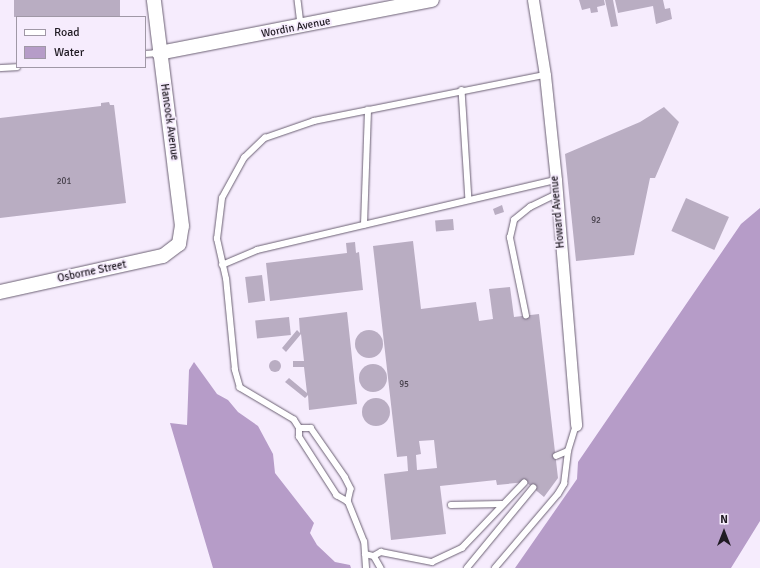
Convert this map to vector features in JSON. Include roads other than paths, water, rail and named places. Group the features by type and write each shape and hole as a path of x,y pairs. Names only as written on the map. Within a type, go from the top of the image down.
{"street":[{"name":"Hancock Avenue","path":"154,0 159,53 182,226 179,244"},
{"name":"Wordin Avenue","path":"159,53 302,27 432,0"},
{"name":"Howard Avenue","path":"533,0 545,75 556,180 576,425"},
{"name":"Osborne Street","path":"0,292 163,256 179,244"}],"lane":[{"path":"298,0 302,27"},
{"path":"146,54 159,53"},
{"path":"0,68 16,66"},
{"path":"348,502 336,496 299,437 299,428 294,420 240,388 217,239 222,198 244,158 265,138 314,121 462,90 545,75"},
{"path":"462,90 469,200"},
{"path":"364,225 363,199 368,110"},
{"path":"222,265 257,250 556,180"},
{"path":"526,316 510,238 514,220 530,207 557,194"},
{"path":"496,568 558,494 564,484 568,451 576,425"},
{"path":"299,428 311,428 345,477 351,489 348,502 364,542 366,568"},
{"path":"556,456 568,451"},
{"path":"365,554 374,556 381,552 432,562 462,548 502,504 524,483"},
{"path":"468,568 533,488"},
{"path":"451,505 502,504"},
{"path":"374,556 381,568"}],"water":[{"path":"760,208 760,521 731,568 515,568 577,479 578,462 741,224"},
{"path":"194,362 217,394 228,400 238,412 258,426 273,454 275,473 314,523 310,533 317,545 335,562 350,565 351,568 213,568 170,423 187,425 189,370"}]}
